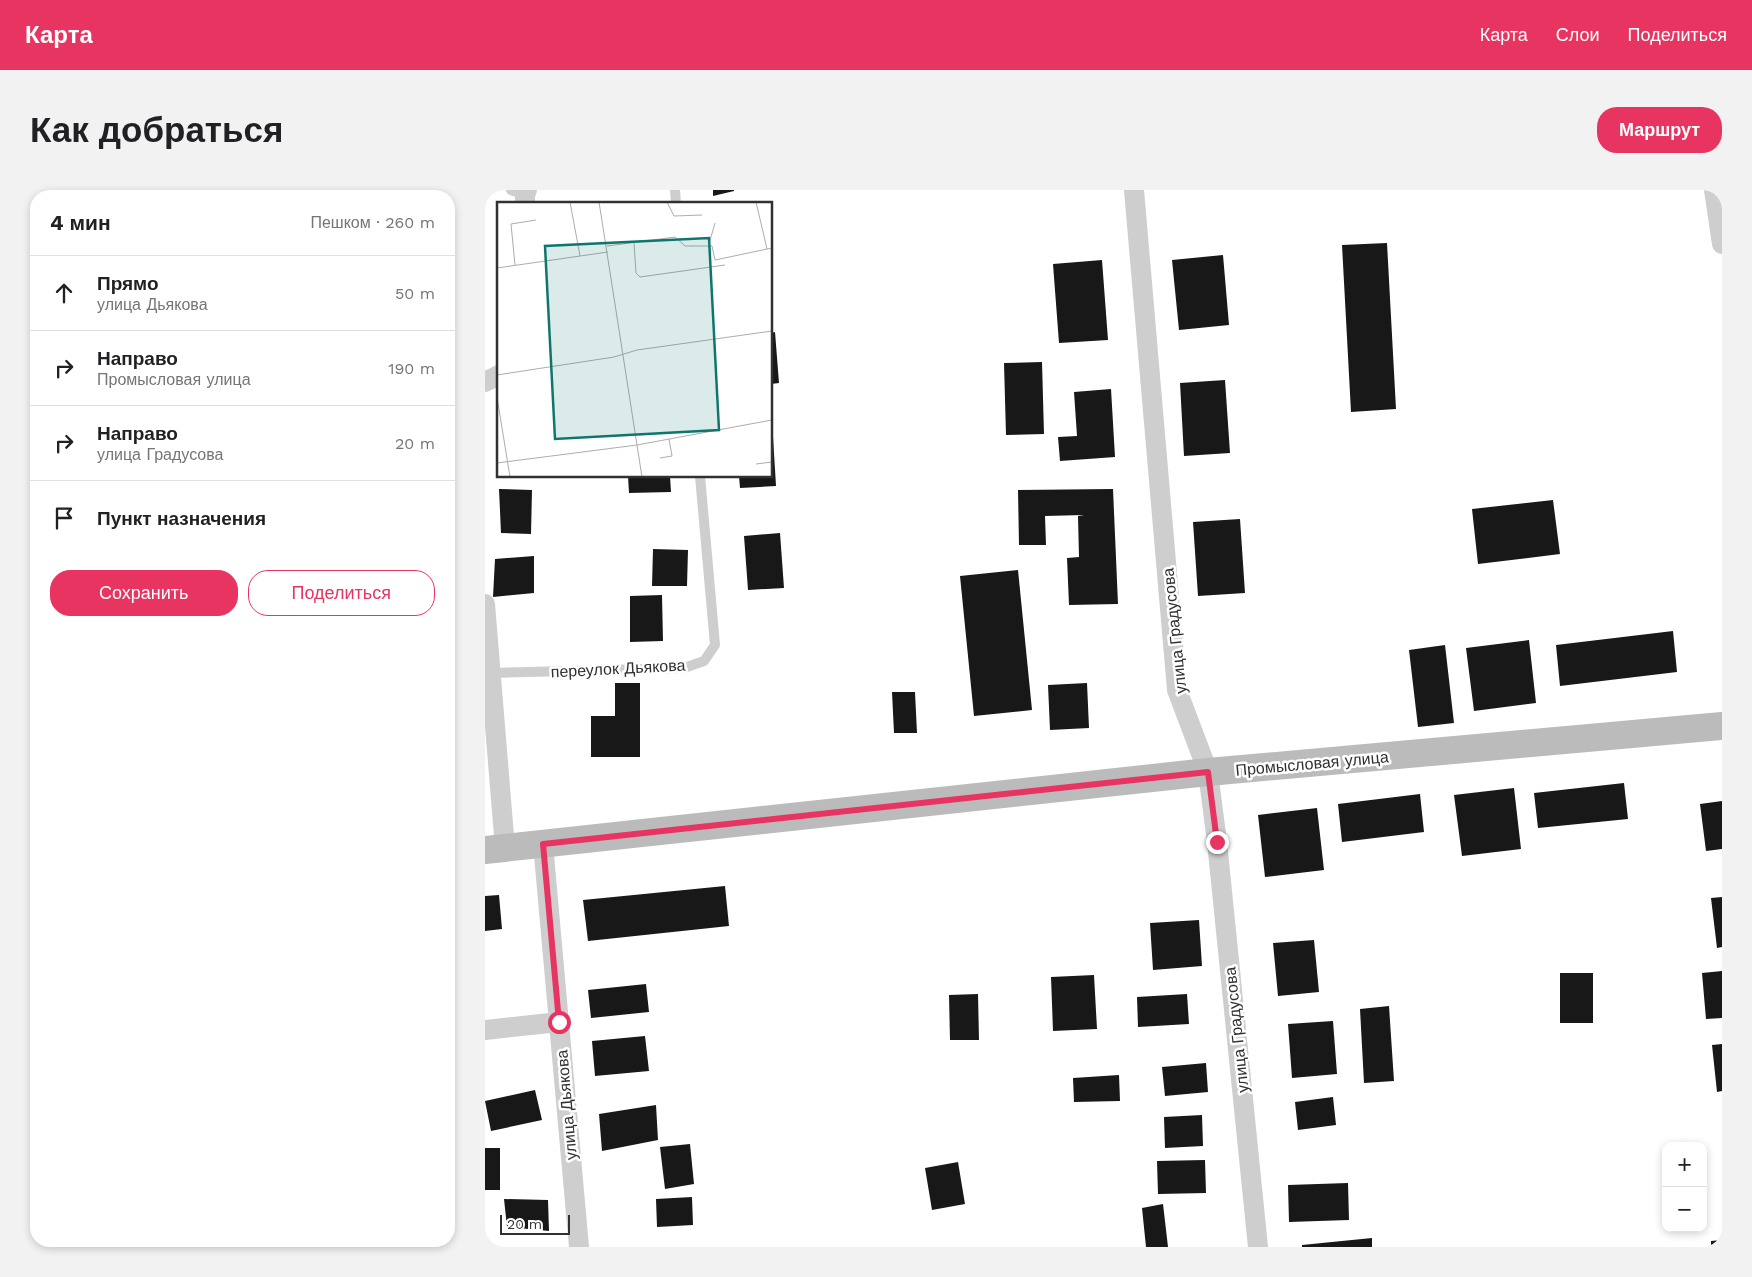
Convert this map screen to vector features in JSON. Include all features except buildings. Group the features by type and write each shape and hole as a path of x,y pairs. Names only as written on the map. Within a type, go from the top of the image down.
{"street":[{"name":"улица Градусова","path":"1133,190 1177,690 1208,772 1217,842 1258,1247"},
{"path":"1714,190 1722,244"},
{"path":"485,382 497,376"},
{"path":"485,604 492,673 495,849"},
{"name":"Промысловая улица","path":"495,849 1208,772 1722,726"},
{"name":"улица Дьякова","path":"543,844 579,1247"},
{"path":"485,1030 559,1022"}],"lane":[{"name":"переулок Дьякова","path":"492,673 684,668 704,661 715,645 699,478"}],"route":[{"path":"559,1022 543,844 1208,772 1217,842"}]}
